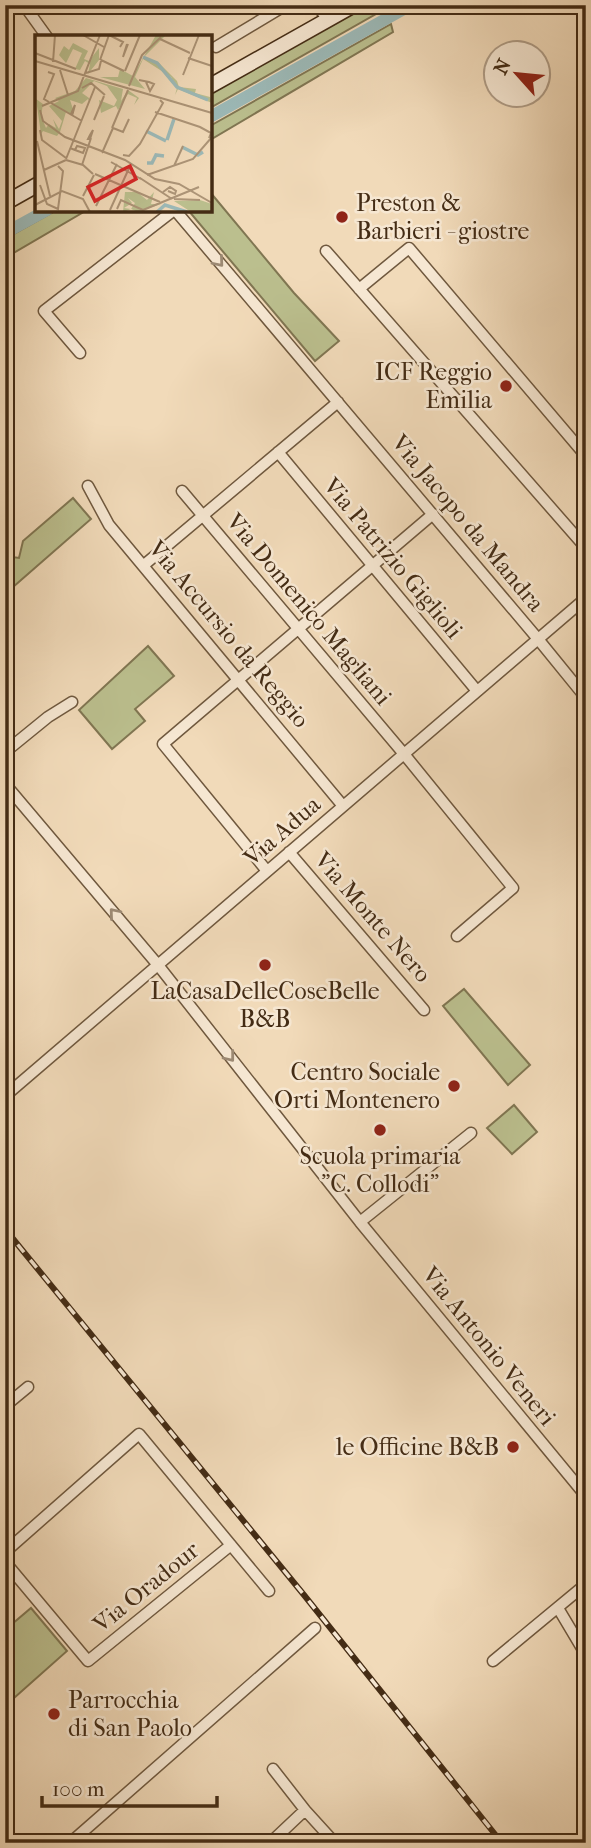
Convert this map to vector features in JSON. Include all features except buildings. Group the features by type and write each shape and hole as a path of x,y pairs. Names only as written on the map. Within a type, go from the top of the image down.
{"main road":[{"path":"212,85 354,5"},
{"path":"5,203 35,186"}],"street":[{"path":"24,5 46,35"},
{"path":"216,47 286,5"},
{"path":"316,5 329,20"},
{"name":"Via Jacopo da Mandra","path":"80,353 44,310 172,212"},
{"name":"Via Jacopo da Mandra","path":"177,212 586,698"},
{"path":"359,289 409,248 586,456"},
{"path":"326,251 586,548"},
{"path":"144,565 338,402"},
{"name":"Via Patrizio Giglioli","path":"278,452 477,691"},
{"name":"Via Accursio da Reggio","path":"88,486 109,525 240,679 343,806"},
{"name":"Via Domenico Magliani","path":"182,491 513,888 457,936"},
{"path":"267,871 163,744 433,514"},
{"name":"Via Adua","path":"5,1096 586,598"},
{"path":"5,752 48,717 72,702"},
{"name":"Via Antonio Veneri","path":"5,784 158,965 360,1222 586,1496"},
{"name":"Via Monte Nero","path":"289,852 424,1010"},
{"path":"360,1222 471,1133"},
{"path":"5,1406 28,1388"},
{"path":"5,1552 139,1434 269,1591"},
{"name":"Via Oradour","path":"5,1562 88,1661 231,1545"},
{"path":"493,1661 586,1584"},
{"path":"558,1608 586,1655"},
{"path":"70,1843 315,1628"},
{"path":"273,1769 304,1810 335,1843"},
{"path":"270,1843 304,1810"}],"green space":[{"path":"365,5 379,6 383,10 212,107 212,90"},
{"path":"391,24 393,32 212,139 212,125"},
{"path":"212,194 294,293 339,341 315,361 190,212 212,212"},
{"path":"53,212 84,212 5,258 5,239"},
{"path":"73,498 91,519 5,594 5,556 19,558 23,541"},
{"path":"148,646 174,676 135,709 145,721 112,749 79,710"},
{"path":"464,989 530,1065 508,1085 443,1006"},
{"path":"514,1105 537,1132 512,1154 487,1128"},
{"path":"31,1608 67,1651 5,1706 5,1630"}],"waterway":[{"path":"212,116 411,5"},
{"path":"5,233 43,212"}],"railway":[{"path":"5,1229 304,1595 502,1843"}],"place":[{"name":"Preston & Barbieri - giostre","path":"342,217"},
{"name":"ICF Reggio Emilia","path":"506,386"},
{"name":"LaCasaDelleCoseBelle B&B","path":"265,965"},
{"name":"Centro Sociale Orti Montenero","path":"454,1086"},
{"name":"Scuola primaria \"C. Collodi\"","path":"380,1130"},
{"name":"le Officine B&B","path":"513,1447"},
{"name":"Parrocchia di San Paolo","path":"54,1714"}]}
